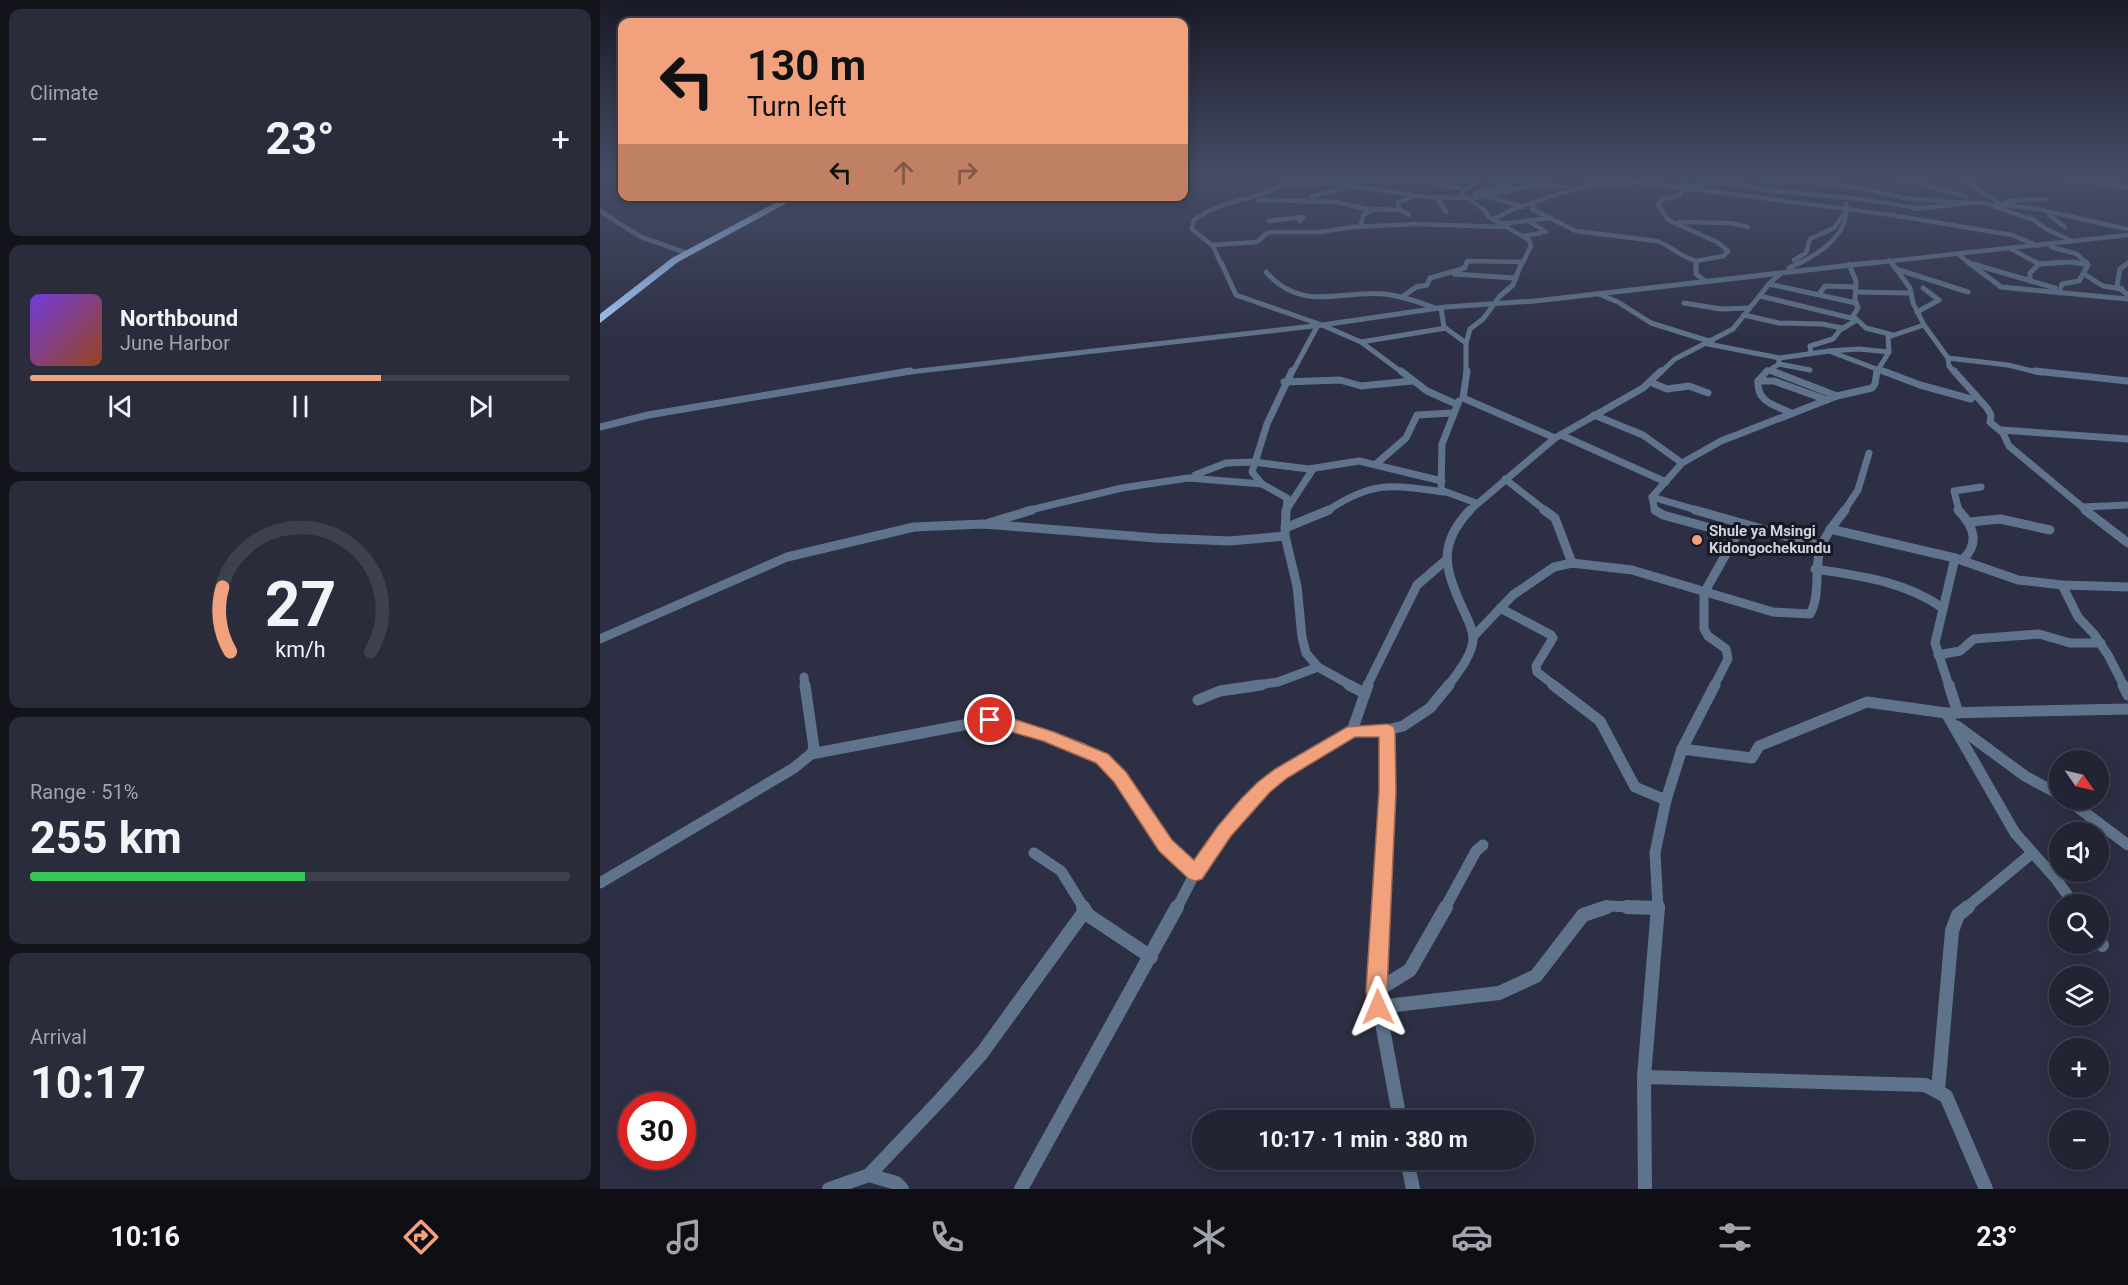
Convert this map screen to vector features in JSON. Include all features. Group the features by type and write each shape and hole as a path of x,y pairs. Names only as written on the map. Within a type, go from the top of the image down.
{"highway":[{"path":"600,320 675,260 724,232"}],"street":[{"path":"635,232 667,249 687,253"},
{"path":"1196,232 1211,245 1238,296 1361,342 1412,381 1439,398 1456,404"},
{"path":"1211,245 1257,242 1271,232"},
{"path":"1444,492 1442,490 1442,444 1456,404 1463,398 1468,362 1466,343 1470,329 1483,319 1511,287 1531,246 1523,236 1516,232"},
{"path":"1523,236 1544,232"},
{"path":"1584,232 1662,242 1678,255 1696,261 1724,256 1728,251 1717,242 1696,232"},
{"path":"1783,272 1791,261 1806,253 1810,239 1826,232"},
{"path":"1020,1189 1151,957 1195,873 1224,831 1264,787 1281,774 1352,731 1387,730 1403,726 1430,708 1456,676 1472,646 1473,637 1470,624 1449,579 1445,561 1455,527 1476,503 1558,436 1650,382 1675,359 1710,343 1735,327 1769,284 1783,272 1820,252 1840,232"},
{"path":"1997,232 2056,243"},
{"path":"2054,232 2072,241"},
{"path":"600,427 648,416 930,368 1320,325 1439,308 1706,282 1849,264 1959,255 2124,232"},
{"path":"2012,235 2037,246 2071,252 2085,259 2088,265 2085,274 2078,281 2062,284 2060,291"},
{"path":"2011,249 2038,264 2074,262 2088,265"},
{"path":"1959,255 1995,285 2015,289 2128,297"},
{"path":"1889,260 1909,290 1924,325 1948,358 1951,369 1987,408 1991,415 1990,422 2001,430 2008,444 2020,457 2128,543"},
{"path":"1402,297 1416,287 1426,285 1430,278 1465,268 1467,261 1522,262"},
{"path":"1696,261 1696,274 1706,282"},
{"path":"1971,263 2060,291"},
{"path":"2128,263 2120,269 2117,286 2128,297"},
{"path":"1831,340 1842,328 1853,323 1858,310 1856,289 1849,264"},
{"path":"2030,281 2030,273 2038,264"},
{"path":"1896,269 1968,292"},
{"path":"2120,269 2128,270"},
{"path":"1266,272 1283,290 1298,296 1383,294 1439,308"},
{"path":"1449,274 1515,278"},
{"path":"2085,274 2101,286"},
{"path":"1909,290 1922,278"},
{"path":"2070,282 2122,289"},
{"path":"1769,284 1856,303"},
{"path":"2015,289 2041,284"},
{"path":"1819,294 1827,286 1909,290 1950,288"},
{"path":"1917,312 1920,308 1939,300 1923,288"},
{"path":"1593,293 1617,301 1632,314 1652,323 1710,343 1780,358 1829,351 1871,349"},
{"path":"1684,303 1719,309 1789,309"},
{"path":"1439,308 1446,328 1466,343"},
{"path":"1750,308 1779,323 1822,324 1842,328"},
{"path":"1719,309 1750,308 1854,318 1866,328 1891,336 1924,325"},
{"path":"1320,325 1284,382 1271,410 1253,462 1252,472 1262,484 1285,496 1288,501 1285,532 1298,586 1303,646 1310,659 1318,666 1364,693"},
{"path":"1801,325 1813,334 1814,344"},
{"path":"1361,342 1446,328"},
{"path":"1652,497 1682,463 1721,441 1837,396 1872,388 1875,384 1877,369 1890,352 1891,336"},
{"path":"1811,353 1810,347 1814,344 1831,340 1890,352"},
{"path":"1829,351 1920,385 1971,399"},
{"path":"1948,358 2008,365 2046,375 2128,381"},
{"path":"1791,413 1761,400 1757,387 1758,381 1779,362 1810,370"},
{"path":"1768,370 1837,396"},
{"path":"1284,382 1340,380 1360,386 1412,381"},
{"path":"1758,381 1774,381 1827,400"},
{"path":"1650,382 1667,389 1689,386 1708,393"},
{"path":"1463,398 1666,482"},
{"path":"1376,464 1393,451 1412,430 1413,420 1417,415 1452,413"},
{"path":"1594,416 1643,435 1682,463"},
{"path":"2001,430 2128,439"},
{"path":"1473,637 1513,595 1554,567 1572,562 1632,570 1773,612 1810,614 1814,608 1815,569 1821,546 1830,529 1856,493 1869,453"},
{"path":"1188,478 1221,464 1253,462 1313,469 1352,461 1376,464 1442,481"},
{"path":"1287,510 1313,469"},
{"path":"984,524 1009,515 1122,488 1188,478 1262,484"},
{"path":"1505,479 1556,518 1572,562"},
{"path":"600,639 787,556 914,527 984,524 1177,539 1240,541 1285,532 1324,513 1345,499 1377,487 1395,485 1444,492 1476,503"},
{"path":"1981,487 1954,491 1958,510 1970,522 1973,544 1970,553 1959,559 1943,608 1935,638 1938,655 1952,716 2015,833 2067,894"},
{"path":"1652,497 1821,546"},
{"path":"1645,1189 1644,1077 1658,908 1655,853 1666,800 1682,749 1728,659 1724,646 1708,636 1704,629 1704,593 1735,538 1729,532 1663,515 1655,511 1652,497"},
{"path":"2083,507 2128,505"},
{"path":"2095,518 2097,507"},
{"path":"1970,522 1980,518 1995,519 2020,522 2050,530"},
{"path":"1830,529 1959,559 2009,578 2062,585 2128,587"},
{"path":"1352,731 1364,693 1417,585 1445,561"},
{"path":"1815,569 1896,582 1928,597 1943,608"},
{"path":"2062,585 2078,617 2100,643 2128,695"},
{"path":"1500,608 1551,634 1553,638 1536,666 1537,672 1600,721 1635,787 1666,800"},
{"path":"1938,655 1960,651 1974,639 2028,635 2042,635 2070,643 2100,643"},
{"path":"1198,700 1220,691 1278,682 1318,666"},
{"path":"600,883 794,768 811,754 814,748 804,677"},
{"path":"1682,749 1752,758 1759,746 1867,702 1952,716 2128,709"},
{"path":"1952,716 2025,776 2049,789"},
{"path":"811,754 990,720 1001,721 1078,747 1102,758 1120,777 1165,845 1195,873"},
{"path":"1387,730 1388,791 1376,991 1398,1110"},
{"path":"2081,810 2128,845"},
{"path":"1376,991 1410,970 1476,851 1483,845"},
{"path":"1034,853 1064,874 1084,912 1151,957"},
{"path":"1938,1090 1952,931 1956,920 1958,915 2031,854"},
{"path":"1378,1007 1499,993 1536,976 1583,915 1609,906 1658,908"},
{"path":"829,1189 869,1175 942,1098 982,1053 1084,912"},
{"path":"1644,1077 1925,1085 1946,1096 1986,1189"},
{"path":"1409,1170 1413,1189"},
{"path":"869,1175 896,1183 902,1189"}],"place":[{"name":"Shule ya Msingi Kidongochekundu","path":"1697,540"}],"route":[{"path":"990,720 1001,721 1048,736 1102,758 1120,777 1165,845 1195,873 1224,831 1264,787 1281,774 1352,731 1387,730 1388,791 1376,991 1378,1007"}]}
